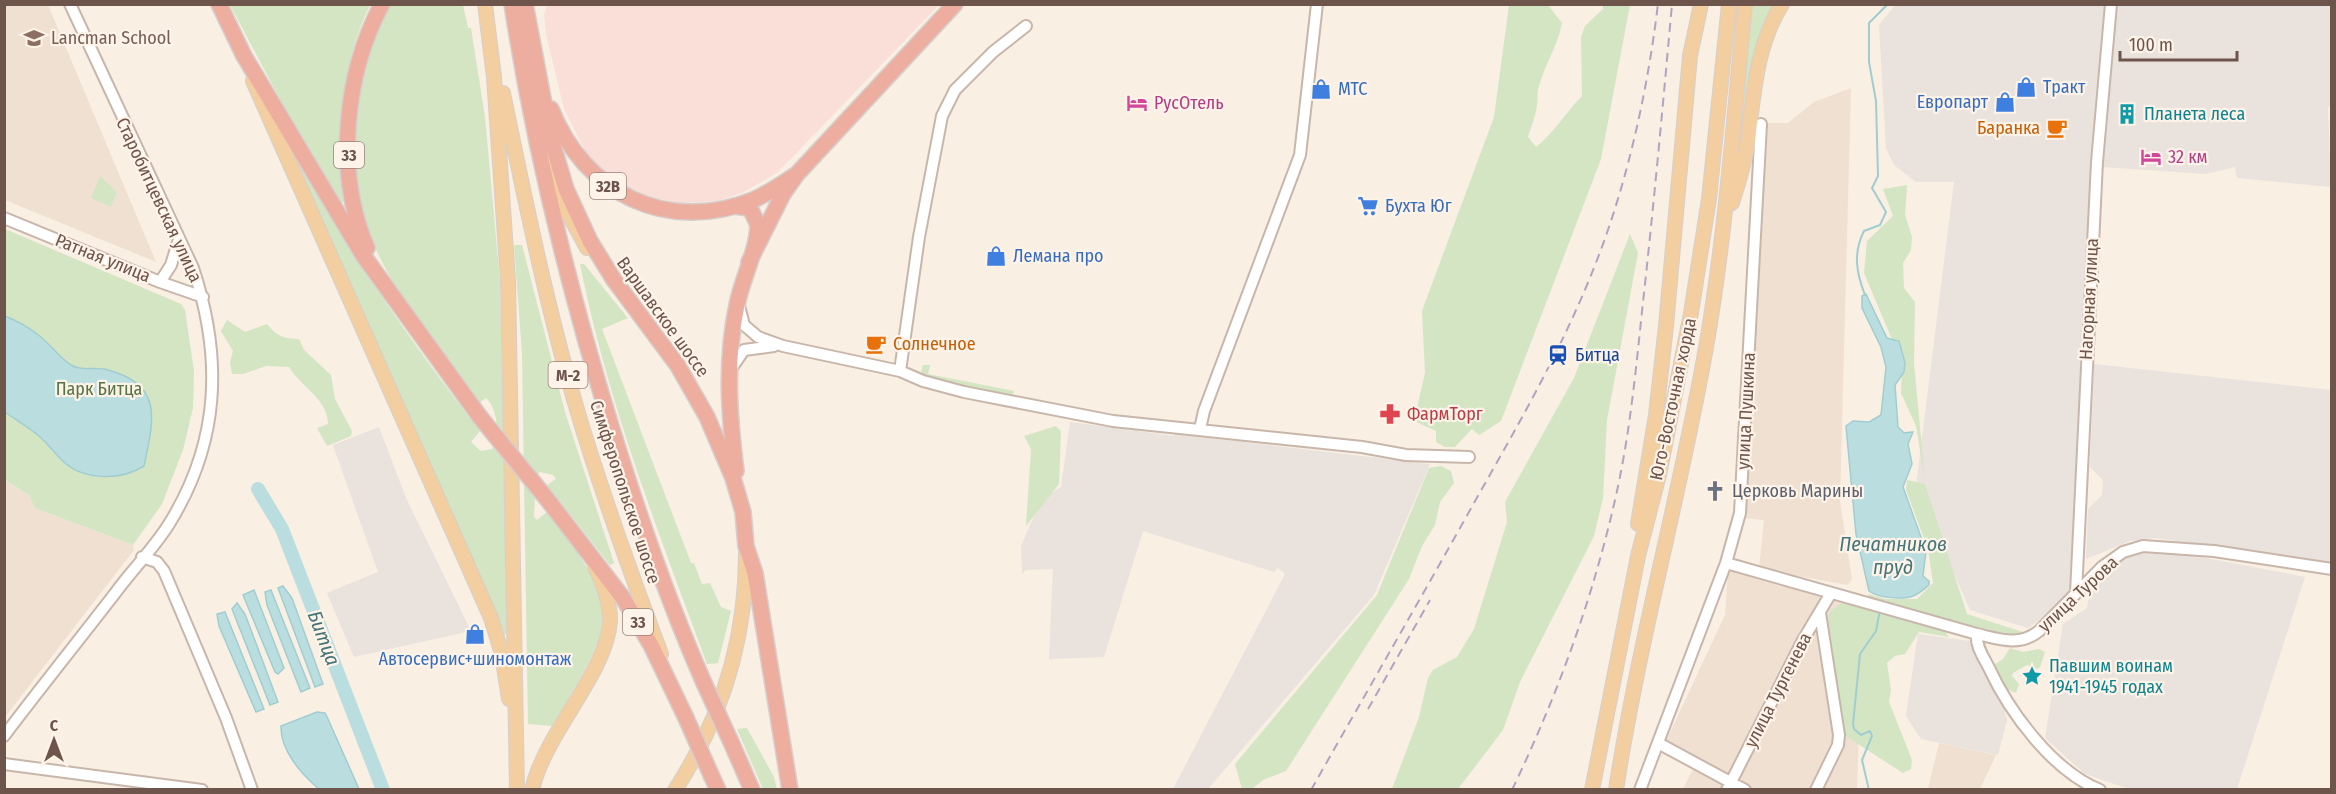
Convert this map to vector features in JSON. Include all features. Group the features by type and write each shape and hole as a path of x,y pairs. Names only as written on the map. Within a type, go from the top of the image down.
{"highway":[{"name":"33","path":"219,4 244,56 356,245 445,372 610,579 634,615 686,718"},
{"name":"33","path":"382,4 363,51 353,93 350,162 354,203 362,235 396,301"},
{"name":"Варшавское шоссе","path":"512,4 531,78"},
{"path":"525,4 531,78 543,105 566,189 590,241 614,280"},
{"path":"749,262 783,194 797,174 955,4"},
{"name":"Симферопольское шоссе","path":"531,78 548,196 578,314 622,463 669,596 704,683 752,789"},
{"name":"32B","path":"531,78 561,132 585,164 609,187 639,203 672,211 711,211 753,200 797,174"},
{"path":"731,206 750,208 756,216 758,233 737,301 731,333 728,377 734,450 743,512"},
{"name":"Варшавское шоссе","path":"614,280 678,366 692,389 722,450 743,512 746,546"},
{"path":"746,546 755,573 790,789"},
{"name":"Симферопольское шоссе","path":"686,718 715,783"}],"main road":[{"name":"М-2","path":"485,4 488,21"},
{"path":"1638,556 1638,521 1656,415 1674,240 1687,78 1701,4"},
{"name":"Юго-Восточная хорда","path":"1592,789 1638,556 1659,475 1691,313 1714,152 1729,4"},
{"name":"Юго-Восточная хорда","path":"1616,789 1670,512 1695,408 1724,231 1745,4"},
{"path":"1724,231 1741,173 1758,64 1767,36 1782,4"},
{"path":"488,21 497,107 510,321 517,789"},
{"name":"Симферопольское шоссе","path":"488,21 530,225 577,410 616,531 686,718"},
{"path":"244,56 268,117 491,618 506,672 516,748"},
{"name":"Варшавское шоссе","path":"531,78 545,152 559,197 587,248 614,280"},
{"path":"532,789 543,755 593,669 608,630 609,610 603,586 588,554 575,535"},
{"name":"Варшавское шоссе","path":"675,789 703,743 729,680 741,627 746,546"}],"street":[{"name":"Старобитцевская улица","path":"4,735 168,526 198,468 211,410 213,356 202,297 179,238 70,4"},
{"path":"1200,429 1204,411 1300,155 1317,4"},
{"name":"Нагорная улица","path":"2076,594 2097,162 2111,4"},
{"path":"900,371 919,237 942,116 956,90 993,52 1026,26"},
{"path":"543,105 548,196"},
{"name":"улица Пушкина","path":"1640,789 1726,563 1740,513 1761,124"},
{"name":"Ратная улица","path":"4,218 159,282 202,297"},
{"path":"159,282 171,265 179,238"},
{"path":"737,301 741,318 749,331 758,338 783,346 900,371 923,381 964,392 1113,421 1362,447 1406,455 1469,457"},
{"path":"728,377 736,358 744,350 757,346 783,346"},
{"name":"улица Турова","path":"1726,563 2008,641 2028,639 2046,626 2110,560 2130,549 2150,545 2236,554 2331,569"},
{"path":"142,557 157,562 164,571 234,738 252,789"},
{"name":"улица Тургенева","path":"1729,786 1803,640 1832,593"},
{"path":"1816,789 1838,745 1839,735 1820,613"},
{"path":"1977,634 1977,643 1985,661 2013,714 2026,730 2070,770 2100,789"},
{"path":"1658,743 1729,786 1745,789"},
{"path":"4,764 202,789"}],"shaded area":[{"path":"548,4 939,5 777,173 744,192 718,201 681,203 644,196 622,185 602,170 586,153 564,109 546,34 544,14"},
{"path":"1896,4 2331,5 2332,106 2328,107 2331,187 2237,178 2235,167 2206,174 2103,167 2089,371 2078,453 2076,593 2028,628 1970,610 1916,486 1954,182 1916,182 1894,165 1886,148 1879,25"},
{"path":"4,5 48,5 156,262 5,200"},
{"path":"1851,88 1840,501 1852,579 1848,585 1759,569 1764,520 1733,517 1765,123 1788,123 1814,102"},
{"path":"2094,364 2331,390 2331,562 2155,538 2130,541 2086,559 2088,509 2102,495 2103,480 2090,467"},
{"path":"1070,422 1174,436 1175,434 1430,464 1374,595 1208,789 1173,789 1285,574 1278,568 1274,572 1143,531 1104,657 1049,659 1053,569 1026,570 1022,574 1021,546 1041,500 1061,487"},
{"path":"379,427 406,498 471,631 354,657 327,593 378,572 333,445"},
{"path":"4,480 29,495 35,508 133,545 134,550 5,717"},
{"path":"2146,552 2190,555 2305,577 2237,789 2129,789 2085,774 2045,738 2063,624 2087,608 2091,588 2106,570 2124,559"},
{"path":"1728,571 1856,607 1862,646 1857,789 1683,789 1698,759 1666,741 1725,615"},
{"path":"1918,634 1970,641 2001,701 2007,720 1998,755 1921,739 1906,716"},
{"path":"1939,743 1996,755 1980,789 1928,789"}],"green space":[{"path":"230,5 370,5 352,52 343,101 341,177 343,202 338,204 325,184"},
{"path":"391,5 463,5 468,28 471,28 485,117 500,281 507,634 501,635 295,161 298,160 383,299 480,431 471,442 481,451 492,449 497,430 490,402 486,398 479,403 403,299 378,254 362,214 355,157 359,100 371,52"},
{"path":"1509,5 1548,5 1562,23 1540,81 1536,113 1528,137 1536,147 1582,96 1581,37 1585,26 1603,9 1603,5 1630,5 1601,159 1501,421 1479,435 1472,429 1455,447 1445,447 1436,442 1436,431 1414,421 1425,373 1422,311 1494,117"},
{"path":"1752,5 1774,5 1756,46 1738,156"},
{"path":"100,176 117,192 111,207 91,198"},
{"path":"1907,185 1905,215 1912,237 1911,250 1903,263 1904,288 1915,302 1914,363 1925,481 1916,426 1901,393 1902,363 1864,273 1867,241 1893,216 1883,189"},
{"name":"Парк Битца","path":"5,229 181,304 185,310 194,371 193,408 183,450 162,504 133,545 35,508 29,495 5,480"},
{"path":"1630,234 1638,253 1607,420 1603,498 1594,536 1520,682 1503,730 1458,789 1392,789 1419,717 1428,678 1433,670 1457,657 1474,629 1507,522 1505,502 1574,378"},
{"path":"514,245 522,245 565,412 614,563 610,565 547,485 556,479 553,475 540,472 536,476 534,517 537,520 547,512 572,546 590,573 600,596 602,618 598,639 588,663 552,726 528,724 522,353"},
{"path":"580,264 584,264 628,318 602,329 691,563 694,563 702,584 710,583 721,607 731,611 718,663 707,664 636,467 604,366"},
{"path":"227,320 245,332 267,324 281,336 299,339 304,350 331,375 335,399 352,431 351,436 327,446 317,428 328,424 324,407 289,367 266,366 243,374 232,374 230,362 233,351 221,331"},
{"path":"923,365 930,365 928,374 1014,391 1013,396 925,377 921,372"},
{"path":"1056,426 1061,431 1059,484 1026,526 1031,449 1024,436"},
{"path":"1441,466 1451,471 1454,483 1440,502 1435,525 1422,546 1409,579 1286,771 1263,780 1252,789 1242,789 1235,764 1377,595 1429,468"},
{"path":"1907,480 1925,484 1967,614 2026,633 2011,635 1870,600 1868,594 1886,599 1917,599 1933,583 1928,549 1906,490"},
{"path":"1842,603 1944,630 1949,637 1919,632 1905,654 1895,656 1887,663 1891,690 1889,702 1912,760 1911,769 1903,773 1844,735 1827,631 1829,612"},
{"path":"2010,648 2023,652 2039,649 2045,652 2040,667 2037,669 2027,665 2013,673 2012,676 2019,684 2016,693 2006,689 1995,672 1994,665 2003,659"},
{"path":"747,728 774,777 777,789 763,789 737,729"}],"water":[{"name":"Печатников пруд","path":"1866,294 1887,338 1899,341 1905,363 1904,372 1895,385 1898,427 1904,433 1913,432 1908,444 1912,464 1903,487 1926,551 1923,576 1929,581 1929,585 1923,590 1909,597 1884,597 1869,591 1856,534 1846,426 1853,421 1869,422 1881,415 1886,367 1881,347 1862,308 1862,296"},
{"path":"5,316 37,334 71,365 108,370 139,385 147,395 152,420 144,466 115,476 93,476 83,473 65,463 39,436 5,412"},
{"path":"283,586 292,598 323,684 315,687 278,588"},
{"path":"254,590 284,668 278,674 275,672 243,595"},
{"path":"271,590 310,688 301,692 267,605 265,592"},
{"path":"237,603 245,614 278,702 270,705 232,609"},
{"path":"225,612 264,709 256,712 219,626 217,614"},
{"path":"317,712 325,713 359,789 319,789 299,769 288,753 281,726"}],"waterway":[{"path":"1865,295 1858,270 1858,247 1864,231 1880,225 1886,212 1872,188 1878,176 1876,101 1869,62 1869,23 1888,4"},
{"name":"Битца","path":"258,489 282,529 383,790"},
{"path":"1869,790 1862,760 1872,736 1870,731 1861,735 1854,729 1853,724 1860,654 1876,631 1880,610"}],"railway":[{"path":"1311,790 1516,428 1552,361 1584,292 1611,221 1634,141 1658,4"},
{"path":"1512,790 1544,719 1572,648 1596,575 1620,476 1638,352 1672,4"},
{"path":"1368,709 1430,600"}],"place":[{"name":"Lancman School","path":"34,38"},
{"name":"Тракт","path":"2026,87"},
{"name":"МТС","path":"1321,89"},
{"name":"Европарт","path":"2005,102"},
{"name":"РусОтель","path":"1137,103"},
{"name":"Планета леса","path":"2127,114"},
{"name":"Баранка","path":"2057,128"},
{"name":"32 км","path":"2151,157"},
{"name":"Бухта Юг","path":"1368,206"},
{"name":"Лемана про","path":"996,256"},
{"name":"Солнечное","path":"876,344"},
{"name":"Битца","path":"1558,355"},
{"name":"ФармТорг","path":"1390,414"},
{"name":"Церковь Марины","path":"1715,491"},
{"name":"Автосервис+шиномонтаж","path":"475,634"},
{"name":"Павшим воинам 1941-1945 годах","path":"2032,676"}]}
